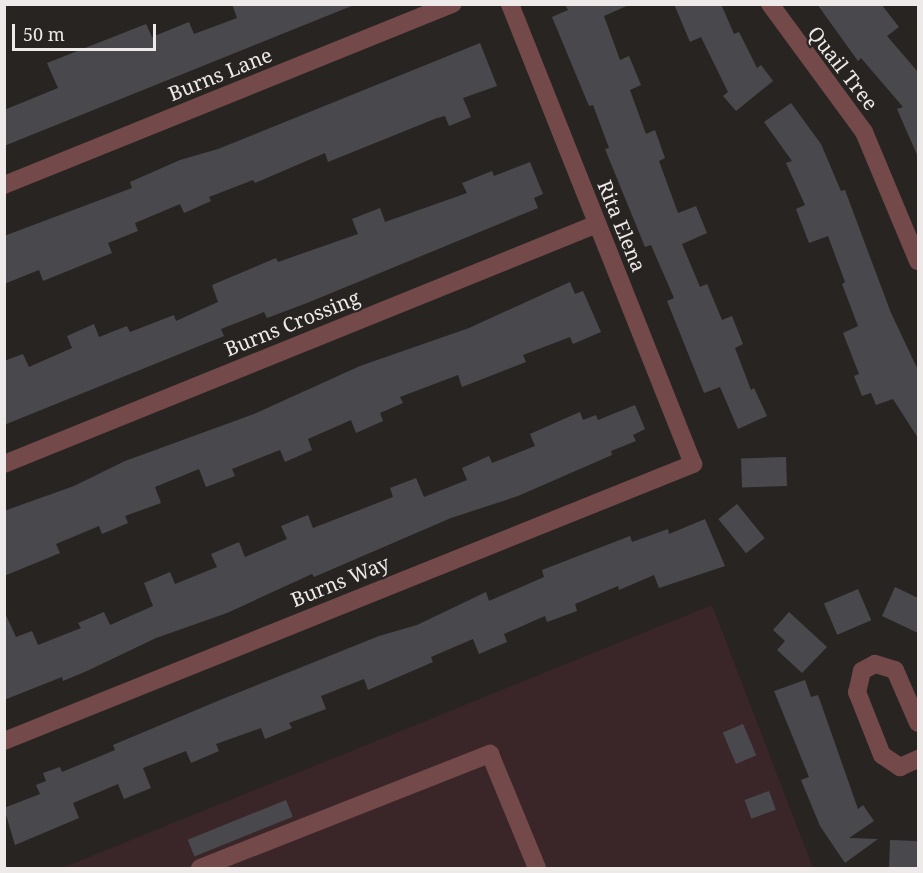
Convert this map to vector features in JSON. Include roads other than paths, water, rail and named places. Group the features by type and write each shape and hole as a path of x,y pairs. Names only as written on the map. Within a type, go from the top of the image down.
{"street":[{"name":"Burns Lane","path":"4,185 453,4"},
{"name":"Rita Elena","path":"510,4 693,464"},
{"name":"Quail Tree","path":"770,4 864,132 918,261"},
{"name":"Burns Crossing","path":"4,464 597,224"},
{"name":"Burns Way","path":"4,741 693,464"},
{"path":"918,723 895,670 875,664 862,671 858,692 882,755 900,767 918,759"},
{"path":"200,868 490,754 537,868"}]}
